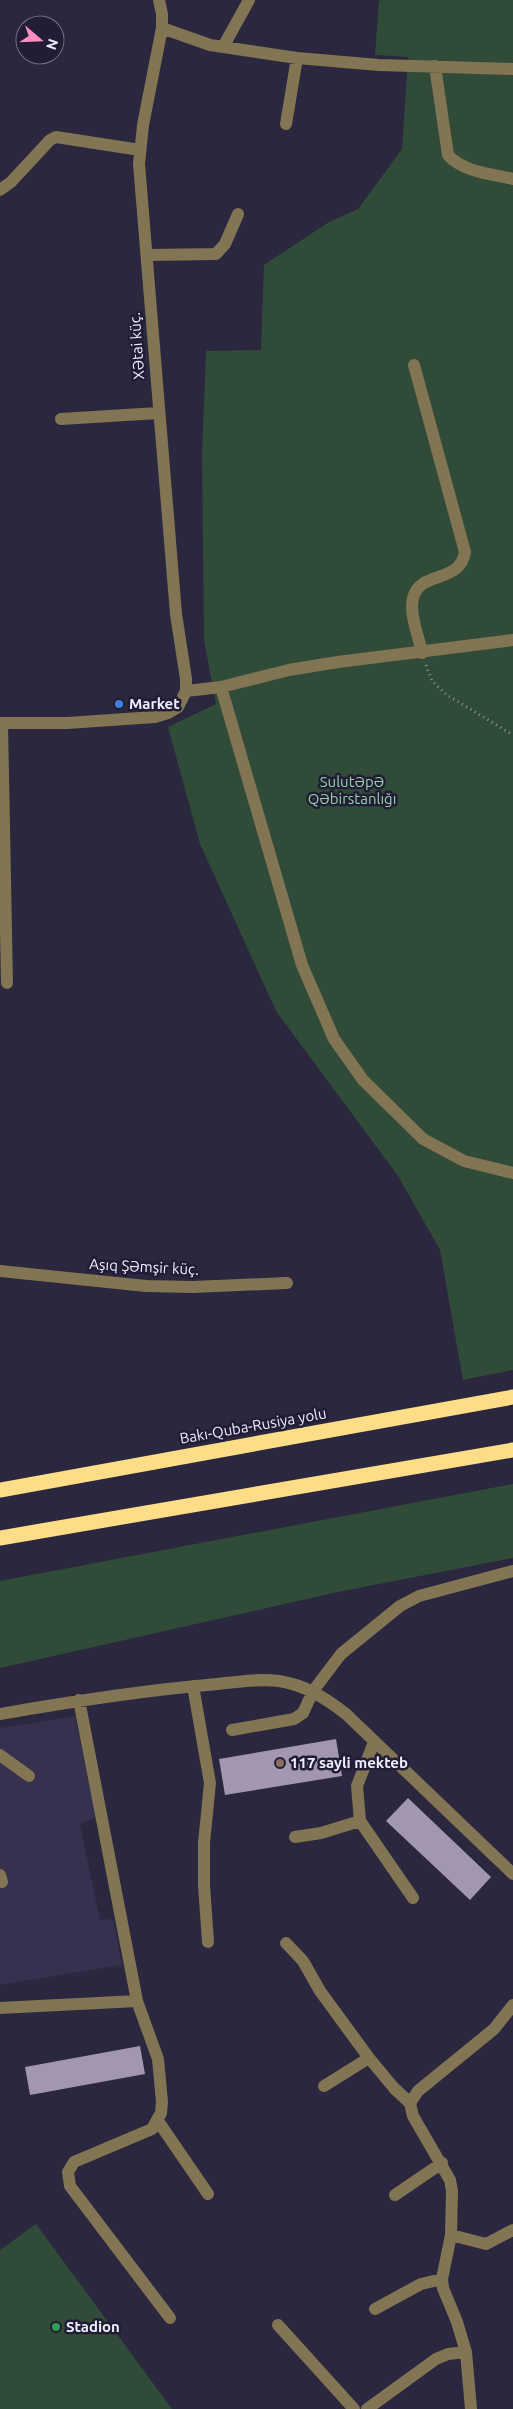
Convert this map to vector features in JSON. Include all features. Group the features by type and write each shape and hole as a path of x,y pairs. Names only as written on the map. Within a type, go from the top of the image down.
{"highway":[{"name":"Bakı-Quba-Rusiya yolu","path":"0,1490 513,1397"},
{"path":"0,1538 513,1450"}],"street":[{"name":"Xətai küç.","path":"159,0 162,28 140,150 140,183 176,614 186,691"},
{"path":"223,47 249,0"},
{"path":"162,28 200,42 297,58 403,66 513,69"},
{"path":"286,124 297,58"},
{"path":"435,66 448,155 454,162 465,167 513,179"},
{"path":"0,190 50,140 56,137 140,150"},
{"path":"147,255 216,254 225,244 238,214"},
{"path":"414,365 465,552 463,561 457,569 422,584 417,589 412,607 422,653"},
{"path":"61,418 158,413"},
{"path":"7,983 3,960 1,723 67,723 155,717 168,713 178,707 186,691 221,686 289,670 338,662 422,653 513,640"},
{"path":"221,686 302,965 334,1039 363,1080 423,1139 464,1161 513,1173"},
{"name":"Aşıq Şəmşir küç.","path":"0,1271 146,1286 194,1288 287,1283"},
{"path":"232,1730 294,1719 303,1712 313,1691 342,1654 400,1606 419,1596 513,1571"},
{"path":"0,1714 79,1700 193,1686 263,1680 280,1681 313,1691 330,1700 513,1874"},
{"path":"193,1686 210,1783 204,1843 204,1885 208,1942"},
{"path":"79,1700 137,2001 158,2059 162,2102 158,2121 152,2130 74,2162 68,2172 70,2186 170,2318"},
{"path":"374,1742 357,1786 360,1821 413,1898"},
{"path":"0,1754 29,1776"},
{"path":"295,1837 321,1833 360,1821"},
{"path":"286,1943 303,1961 320,1991 369,2058 410,2103 413,2116 442,2163 450,2180 452,2191 451,2235 442,2278 443,2288 457,2322 466,2352 471,2409"},
{"path":"0,2008 137,2001"},
{"path":"410,2103 418,2091 494,2028 512,2009"},
{"path":"324,2086 369,2058"},
{"path":"158,2121 208,2194"},
{"path":"395,2195 442,2163"},
{"path":"451,2235 486,2244 513,2230"},
{"path":"375,2309 421,2284 442,2278"},
{"path":"278,2325 354,2409"},
{"path":"367,2409 436,2359 448,2354 466,2352"}],"path":[{"path":"422,653 432,681 447,695 513,735"}],"shaded area":[{"path":"75,1716 96,1817 80,1824 100,1920 113,1919 122,1965 0,1985 0,1728"}],"green space":[{"name":"Sulutəpə Qəbirstanlığı","path":"513,0 513,1370 463,1380 440,1250 398,1176 276,1011 200,844 168,727 216,704 204,640 202,454 206,351 261,350 264,265 329,222 358,209 402,149 408,57 375,55 379,1"},
{"path":"513,1484 513,1558 338,1592 0,1668 0,1581"},
{"name":"Stadion","path":"36,2224 172,2409 0,2409 0,2250"}],"building":[{"path":"336,1739 342,1776 225,1795 219,1759"},
{"path":"408,1798 491,1877 470,1900 386,1821"},
{"path":"140,2046 145,2074 30,2095 25,2067"}],"place":[{"name":"Market","path":"119,704"},
{"name":"117 sayli mekteb","path":"280,1763"},
{"name":"Stadion","path":"56,2327"}]}
